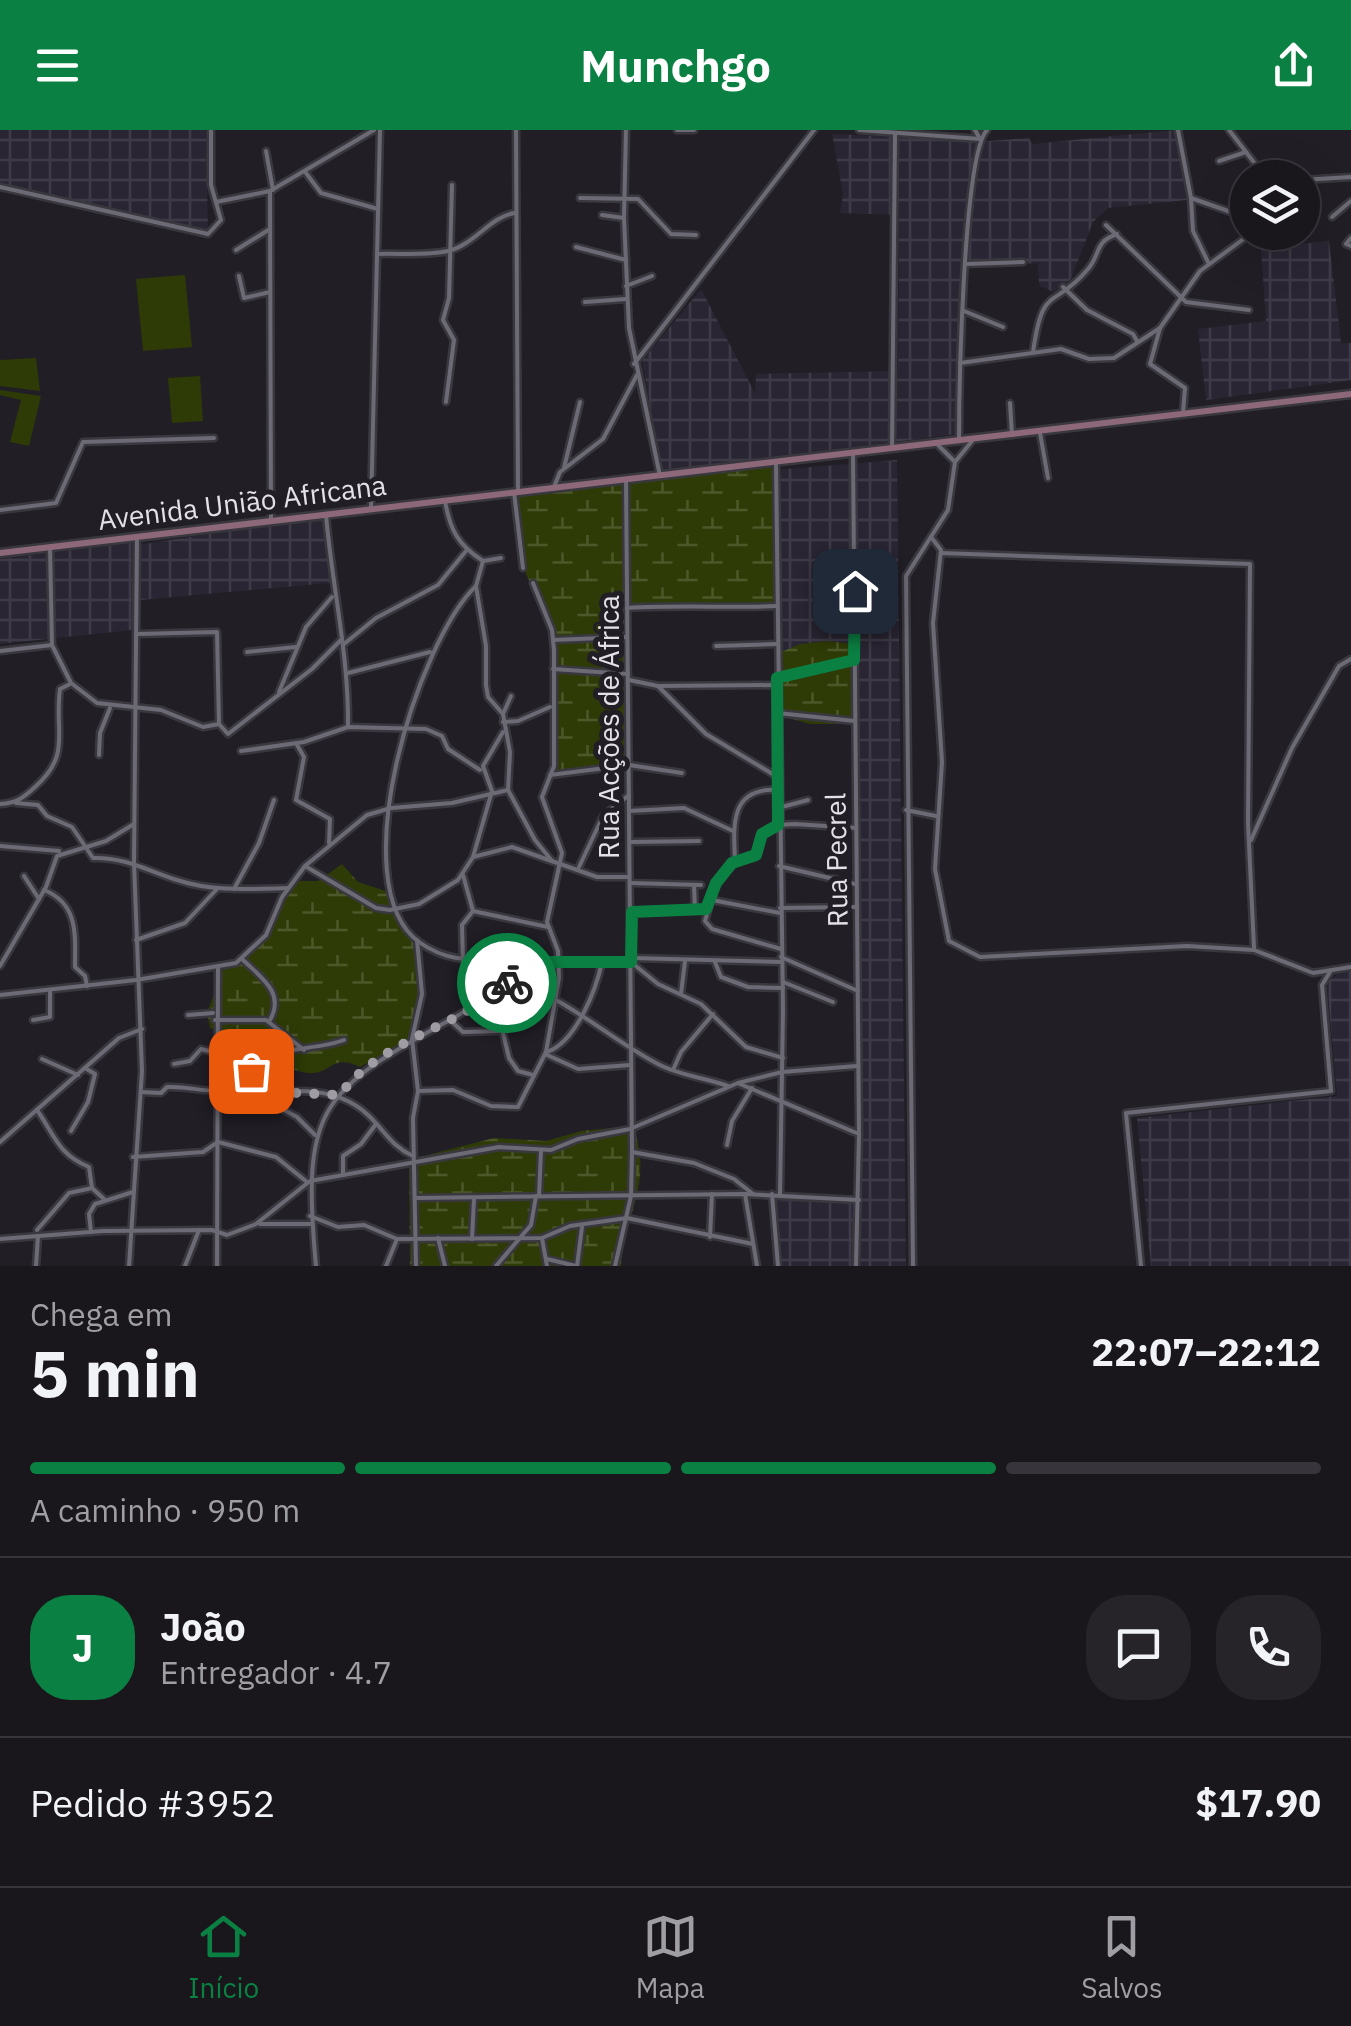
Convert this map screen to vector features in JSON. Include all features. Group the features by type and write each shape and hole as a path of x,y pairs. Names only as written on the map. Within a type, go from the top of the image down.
{"main road":[{"name":"Avenida União Africana","path":"0,552 1351,394"}],"street":[{"path":"0,187 203,234 219,226 211,130"},
{"path":"216,202 272,190 377,130 371,510"},
{"path":"516,130 516,492 523,568"},
{"path":"626,130 626,299 634,364 660,476"},
{"path":"676,130 694,130"},
{"path":"634,364 814,130"},
{"path":"859,130 980,139"},
{"path":"974,130 980,139"},
{"path":"959,442 967,264 980,139 987,130"},
{"path":"1178,130 1193,231 1209,264"},
{"path":"1229,130 1252,160"},
{"path":"892,449 895,134"},
{"path":"266,151 272,190 271,520"},
{"path":"1219,161 1246,152"},
{"path":"305,171 322,193 378,209"},
{"path":"1320,180 1350,179"},
{"path":"446,402 454,351 454,340 443,320 449,298 452,185"},
{"path":"580,198 624,196 644,202 672,234 696,235"},
{"path":"1191,198 1230,212"},
{"path":"1332,217 1351,201"},
{"path":"377,254 449,251 479,236 503,215 516,213"},
{"path":"602,215 624,218"},
{"path":"1106,226 1180,296 1200,306 1216,304 1249,310"},
{"path":"236,250 270,229"},
{"path":"1033,352 1042,307 1090,268 1104,239 1116,234"},
{"path":"1351,238 1346,244 1351,246"},
{"path":"576,248 626,260"},
{"path":"1182,416 1184,388 1150,364 1160,328 1180,296 1209,264 1230,249"},
{"path":"967,264 1023,262"},
{"path":"239,276 244,298 271,292"},
{"path":"626,286 652,276"},
{"path":"1063,287 1087,310 1134,334 1137,341"},
{"path":"585,302 626,299"},
{"path":"964,312 1003,326"},
{"path":"960,363 1062,349 1101,360 1114,358 1160,328"},
{"path":"564,468 600,444 637,375"},
{"path":"554,486 564,468 580,402"},
{"path":"1010,403 1012,436"},
{"path":"1040,433 1048,478"},
{"path":"0,510 56,503 83,442 214,438"},
{"path":"914,1266 906,576 952,499 955,462 972,441"},
{"path":"937,444 955,462"},
{"name":"Rua Pecrel","path":"853,454 859,1134 856,1266"},
{"path":"776,463 783,985 780,1194"},
{"name":"Rua Acções de África","path":"615,1266 631,1196 632,1152 626,480"},
{"path":"445,500 452,531 466,551 483,562 501,558"},
{"path":"326,515 333,597 348,673 348,727"},
{"path":"128,1266 142,1028 136,980 134,863 137,536"},
{"path":"931,537 941,553 933,623 942,762 935,869 949,941 967,954 980,957 1187,946 1254,950 1302,970 1330,972 1351,967"},
{"path":"50,547 52,645 71,683 110,708 161,710 203,727 220,724"},
{"path":"136,634 217,632 220,724 222,732 231,733 376,618 438,584 466,551"},
{"path":"941,553 1250,564 1254,950"},
{"path":"483,562 476,586 430,652 404,730 386,864 396,908 417,940 449,960 463,962 522,956 544,962 782,960 858,991"},
{"path":"418,1091 453,1090 491,1106 512,1108 521,1104 546,1053 556,1004 558,961 555,938 548,927 561,846 542,806 554,766 553,640 533,584"},
{"path":"476,586 486,646 487,693 503,714"},
{"path":"278,692 306,627 333,597"},
{"path":"627,608 776,606"},
{"path":"553,640 628,637"},
{"path":"716,646 776,644"},
{"path":"0,651 52,645"},
{"path":"246,652 296,647"},
{"path":"348,673 430,652"},
{"path":"1250,844 1292,748 1340,666 1351,659"},
{"path":"777,678 854,660"},
{"path":"553,669 628,677 658,686 778,686"},
{"path":"16,803 59,760 59,693 71,683"},
{"path":"658,686 706,734 778,777"},
{"path":"512,696 503,714 510,752 508,790 535,840 552,861"},
{"path":"503,722 518,722 552,706"},
{"path":"99,755 100,733 110,708"},
{"path":"777,713 855,721"},
{"path":"241,751 296,744 348,727 435,731 448,749 482,771 492,791 473,857 463,874 415,906 384,910 358,901 305,866"},
{"path":"482,771 504,732"},
{"path":"296,744 304,757 296,800 330,819 329,843"},
{"path":"550,776 629,765 682,773"},
{"path":"0,996 218,968 242,959 266,935 288,888 305,866 368,815 391,808 452,804 508,790"},
{"path":"732,863 734,817 743,798 760,790 778,790"},
{"path":"578,868 603,816 629,794"},
{"path":"234,889 259,843 274,800"},
{"path":"778,808 808,800"},
{"path":"0,804 33,803 69,825 92,858 134,863 176,880 217,889 288,888"},
{"path":"629,811 684,808 733,831"},
{"path":"906,810 936,816"},
{"path":"0,846 62,852 106,841 134,824"},
{"path":"781,949 706,926 706,909 716,883 732,863 756,855 762,834 778,825 856,828"},
{"path":"630,842 699,841"},
{"path":"473,857 512,847 602,878 697,885 695,910"},
{"path":"0,966 44,890 52,861 62,852"},
{"path":"779,866 855,884"},
{"path":"463,874 473,911"},
{"path":"24,876 39,899"},
{"path":"136,940 185,923 217,889"},
{"path":"44,890 64,902 72,916 75,967 85,976 86,986"},
{"path":"712,900 780,910 856,907"},
{"path":"632,912 706,909"},
{"path":"473,911 548,927"},
{"path":"463,962 462,925 473,911"},
{"path":"416,1266 413,1159 418,1091 412,1039 422,994 417,940"},
{"path":"242,959 270,987 275,1011 269,1021"},
{"path":"632,960 658,984 713,1014 740,1044 783,1058"},
{"path":"681,994 685,960"},
{"path":"520,985 544,962"},
{"path":"546,1053 558,1047 595,995 602,962"},
{"path":"715,962 721,977 737,984 783,985 833,1002"},
{"path":"217,1266 218,968"},
{"path":"1141,1266 1126,1113 1331,1091 1322,985 1330,972"},
{"path":"316,1266 309,1182 315,1135 340,1095 366,1068 509,982 673,1070 728,1086"},
{"path":"33,1020 50,1017 50,990"},
{"path":"493,992 500,1030 515,1068 535,1075"},
{"path":"673,1070 681,1052 713,1014"},
{"path":"188,1015 269,1021 304,1051"},
{"path":"450,1020 458,1030 472,1034 500,1030"},
{"path":"0,1142 120,1038 142,1028"},
{"path":"315,1135 277,1106 272,1092 251,1071 253,1064 274,1052 304,1051 344,1040"},
{"path":"174,1064 190,1061 200,1049 216,1053"},
{"path":"546,1053 578,1069 630,1065"},
{"path":"42,1058 78,1075"},
{"path":"0,1238 37,1232 198,1230 227,1235 256,1224 309,1182 413,1159 498,1147 541,1151 630,1130 738,1083 782,1072 857,1066"},
{"path":"72,1131 88,1102 95,1074 84,1068"},
{"path":"738,1083 859,1134"},
{"path":"141,1092 158,1094 167,1086 186,1085 200,1091 218,1091"},
{"path":"728,1146 732,1121 752,1088"},
{"path":"219,1099 272,1092 340,1095 376,1124 392,1145 413,1159"},
{"path":"37,1110 62,1154 92,1172 92,1188 105,1200"},
{"path":"343,1174 343,1156 361,1144 376,1124"},
{"path":"133,1156 203,1152 218,1142 276,1157 309,1182"},
{"path":"496,1266 532,1223 541,1151"},
{"path":"632,1152 694,1162 734,1179 754,1194"},
{"path":"36,1266 37,1232 69,1192 92,1188"},
{"path":"90,1232 91,1209 105,1200 133,1192"},
{"path":"710,1237 712,1194"},
{"path":"745,1194 757,1266"},
{"path":"772,1194 778,1266"},
{"path":"415,1198 780,1194 859,1200"},
{"path":"472,1239 474,1199"},
{"path":"310,1216 338,1227 364,1225 397,1239 542,1238 582,1224 627,1218 753,1244"},
{"path":"256,1224 310,1224"},
{"path":"547,1259 576,1266 582,1224"},
{"path":"185,1266 198,1230"},
{"path":"438,1238 445,1266"},
{"path":"542,1238 547,1266"},
{"path":"386,1266 397,1239"}],"shaded area":[{"path":"0,130 206,130 208,233 0,185"},
{"path":"1176,130 1187,200 1108,208 1093,222 1071,279 1053,292 1039,285 1038,263 965,268 957,434 662,471 642,361 701,289 755,393 756,374 898,371 899,215 840,213 843,194 832,134 989,141 1029,138 1032,144"},
{"path":"1329,241 1341,343 1351,343 1351,380 1206,400 1198,329 1266,321 1261,250 1320,250 1320,242"},
{"path":"897,460 906,1266 780,1266 774,1201 861,1197 858,654 783,656 781,569 558,593 531,497 664,479"},
{"path":"324,516 330,583 140,600 138,545"},
{"path":"132,543 132,630 0,644 0,559"},
{"path":"1351,971 1351,1266 1151,1266 1137,1118 1337,1096 1327,983 1338,973"}],"green space":[{"path":"185,275 192,347 143,351 136,279"},
{"path":"36,358 40,391 0,386 0,360"},
{"path":"200,376 203,421 172,423 168,378"},
{"path":"0,390 41,396 29,446 10,442 21,400 0,395"},
{"path":"774,467 779,603 769,610 629,606 627,768 583,775 552,774 551,631 524,569 515,496"},
{"path":"800,644 853,644 854,724 810,724 775,714 779,653"},
{"path":"342,864 358,882 389,892 418,952 419,1003 408,1040 360,1067 343,1062 317,1072 302,1072 256,1052 252,1041 210,1028 207,1013 223,970 251,954 297,881 318,881"},
{"path":"621,1127 634,1130 640,1166 621,1266 410,1266 409,1167 416,1158 494,1138 546,1141 581,1131"}],"way so far":[{"path":"251,1071 272,1092 340,1095 355,1076 381,1057 474,1007 507,983"}],"route":[{"path":"507,983 520,985 544,962 631,962 632,912 706,909 716,883 732,863 756,855 762,834 778,825 777,678 854,660 855,591"}]}
